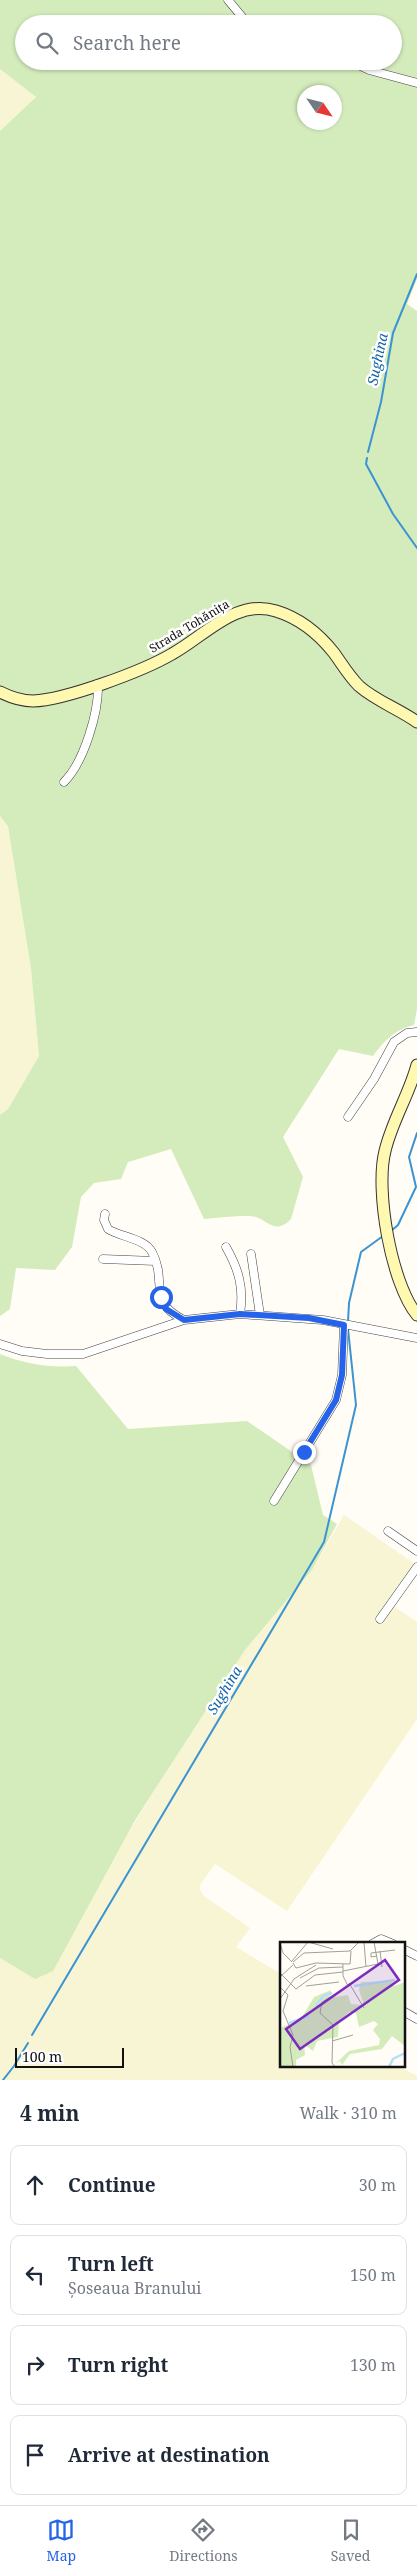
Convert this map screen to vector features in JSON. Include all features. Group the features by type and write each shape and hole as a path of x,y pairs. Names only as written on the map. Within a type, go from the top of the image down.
{"main road":[{"name":"Strada Tohănița","path":"0,692 15,699 40,700 98,684 164,659 240,610 266,608 287,614 309,628 323,641 360,687 417,722"},
{"path":"417,1065 383,1160 382,1186 387,1227 398,1279 404,1295 417,1315"}],"street":[{"path":"228,0 240,15"},
{"path":"369,70 417,82"},
{"path":"64,782 77,766 81,757 96,708 98,684"},
{"path":"348,1117 374,1079 394,1042 408,1033 417,1032"},
{"path":"105,1214 104,1220 108,1228 144,1244 152,1252 163,1305 171,1313 184,1320"},
{"path":"226,1247 235,1263 241,1283 240,1314"},
{"path":"251,1254 260,1315"},
{"path":"104,1259 155,1261"},
{"path":"0,1344 22,1351 47,1354 83,1354 184,1320 240,1314 309,1318 417,1338"},
{"path":"274,1501 336,1400 342,1375 344,1325"},
{"path":"388,1531 417,1551"},
{"path":"380,1619 417,1567"},
{"path":"376,1942 381,1939 389,1942"},
{"path":"404,1950 417,1956"},
{"path":"404,2012 417,2019"}],"shaded area":[{"path":"0,69 36,97 0,131"},
{"path":"0,816 8,826 31,969 39,1056 8,1109 0,1115"},
{"path":"344,1515 415,1564 389,1603 417,1622 417,1719 287,1911 215,1864 200,1885 200,1890 204,1896 250,1928 236,1947 280,1973 280,2068 402,2068 417,2076 417,2080 0,2080 0,1958 35,1979 245,1650 312,1570"}],"green space":[{"path":"0,0 417,0 417,279 407,304 417,311 417,1009 414,1025 391,1036 373,1056 339,1049 283,1137 303,1177 291,1219 286,1224 272,1226 252,1216 204,1219 171,1149 128,1162 121,1179 94,1183 81,1197 72,1247 55,1270 16,1268 10,1309 0,1316 0,1115 8,1109 39,1056 31,969 8,826 0,816 0,131 36,97 0,69"},
{"path":"0,1354 37,1364 76,1366 128,1429 247,1421 311,1465 323,1515 337,1524 312,1570 245,1650 134,1822 53,1971 35,1979 0,1958"}],"waterway":[{"name":"Sughina","path":"368,452 381,402 393,333 417,274"},
{"name":"Sughina","path":"367,458 366,464 393,514 417,548"},
{"name":"Sughina","path":"391,1231 398,1225 416,1187 409,1157 417,1133"},
{"name":"Sughina","path":"348,1322 349,1303 361,1252 383,1236"},
{"name":"Sughina","path":"32,2035 324,1542 356,1405 348,1329"},
{"name":"Sughina","path":"3,2080 28,2043"}],"route":[{"path":"161,1297 166,1309 184,1320 240,1314 309,1318 344,1325 342,1375 336,1400 304,1452"}]}
